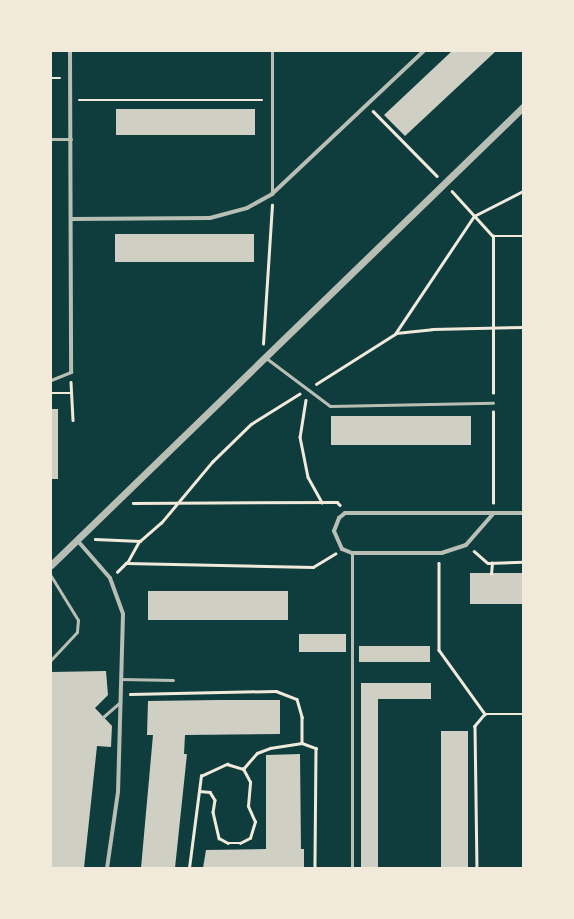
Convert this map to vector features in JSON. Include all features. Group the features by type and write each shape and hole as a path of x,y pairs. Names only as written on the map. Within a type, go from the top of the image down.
{"street":[{"path":"70,51 72,372"},
{"path":"71,219 210,218 247,208 272,194 424,51"},
{"path":"51,565 76,539 266,358 523,107"},
{"path":"493,514 466,545 439,553 352,553 342,550 334,531 339,518 345,513 523,513"},
{"path":"76,539 110,578 123,614 118,792 107,868"}],"lane":[{"path":"272,51 272,194"},
{"path":"51,139 71,139"},
{"path":"266,358 330,406 493,403"},
{"path":"51,380 72,372"},
{"path":"352,553 352,868"},
{"path":"51,576 78,620 77,632 51,660"},
{"path":"121,679 173,680"},
{"path":"103,717 120,702"}],"path":[{"path":"71,100 272,100"},
{"path":"367,106 445,183 493,236 493,514"},
{"path":"266,358 262,349 272,194"},
{"path":"493,236 523,236"},
{"path":"396,334 432,329 523,327"},
{"path":"72,372 71,393 73,420"},
{"path":"307,390 300,437 308,477 322,503"},
{"path":"51,393 71,393"},
{"path":"116,502 337,502 345,513"},
{"path":"110,578 126,563 140,541"},
{"path":"466,545 488,563 523,562"},
{"path":"126,563 313,567 342,550"},
{"path":"439,553 439,650 485,714"},
{"path":"491,574 492,563"},
{"path":"121,694 276,691 297,700 302,717 302,743"},
{"path":"485,714 523,714"},
{"path":"477,868 475,726 485,714"},
{"path":"243,769 257,753 270,748 302,743 316,748 316,868"},
{"path":"189,868 202,776 220,766 237,765 243,769 250,782 248,806 255,822 250,838 240,843 228,843 219,838 213,812 215,800 210,792 200,791"}],"building":[{"path":"452,51 496,51 405,136 384,115"},
{"path":"116,109 255,109 255,135 116,135"},
{"path":"115,234 254,234 254,262 115,262"},
{"path":"51,409 58,409 58,479 51,479"},
{"path":"331,416 471,416 471,445 331,445"},
{"path":"470,573 523,573 523,604 470,604"},
{"path":"148,591 288,591 288,620 148,620"},
{"path":"299,634 346,634 346,652 299,652"},
{"path":"359,646 430,646 430,662 359,662"},
{"path":"106,671 108,695 95,708 112,726 111,747 97,746 84,868 51,868 51,672"},
{"path":"361,683 431,683 431,699 378,699 378,867 361,867"},
{"path":"280,700 280,734 185,735 184,754 187,754 175,868 141,868 153,735 147,735 148,701"},
{"path":"441,731 468,731 468,867 441,867"},
{"path":"300,754 301,849 304,849 304,868 203,868 206,850 266,849 266,755"}]}
